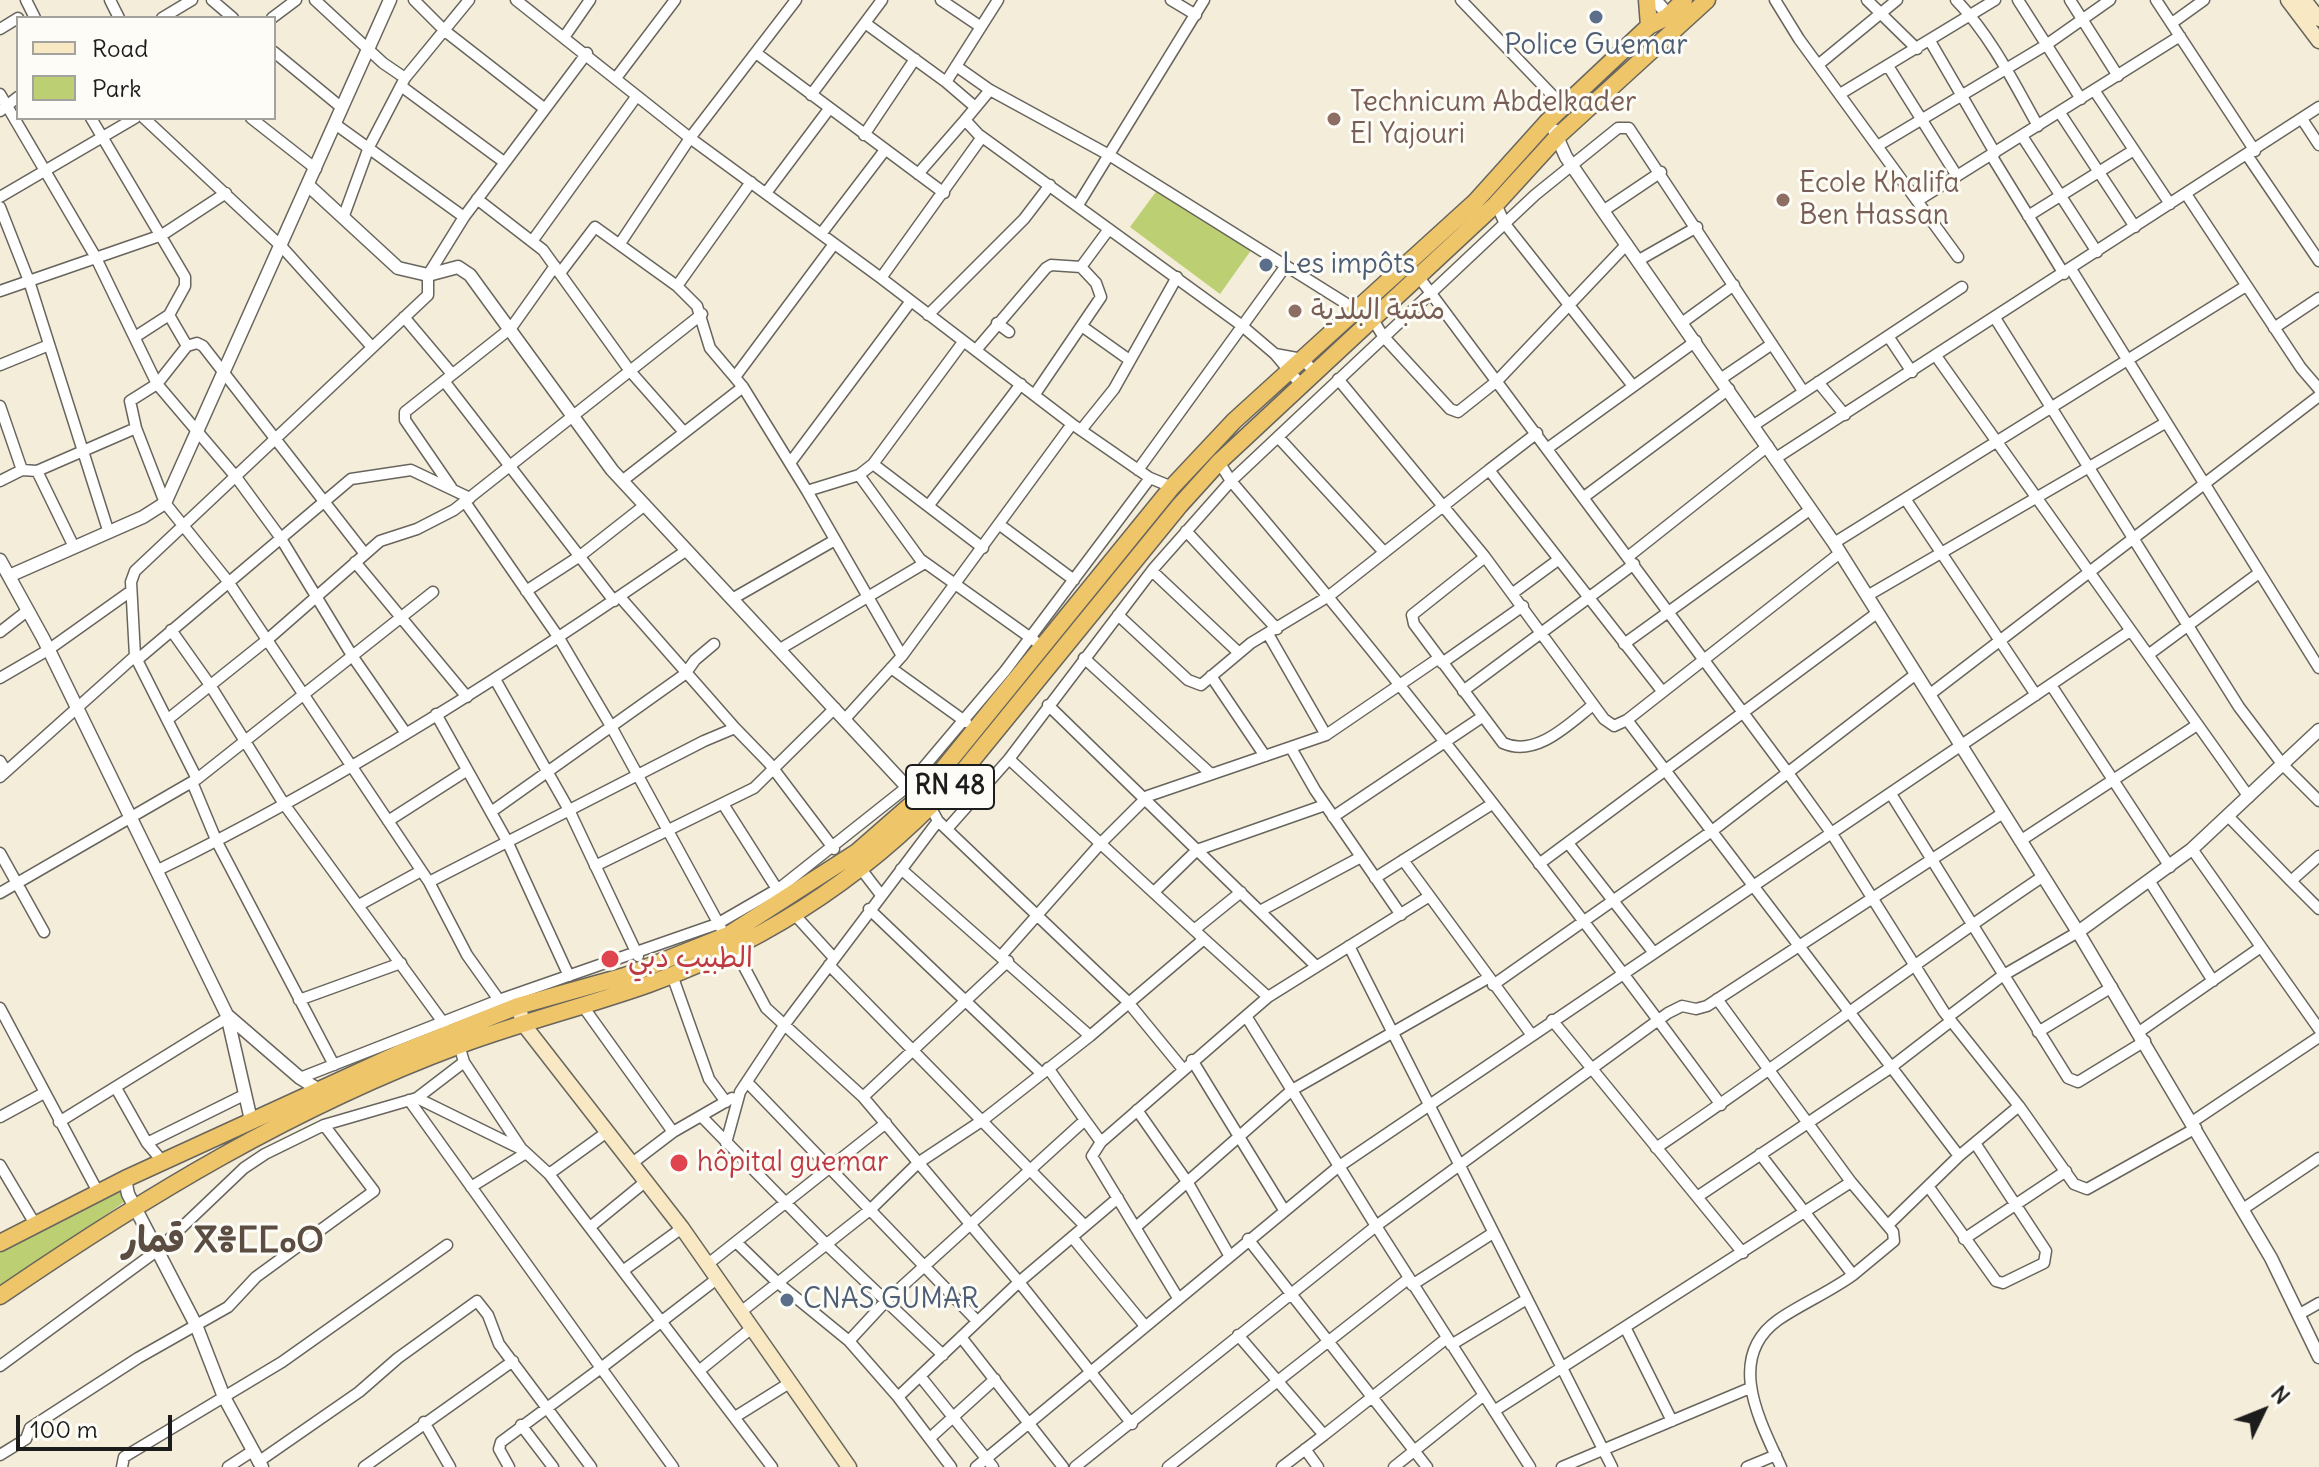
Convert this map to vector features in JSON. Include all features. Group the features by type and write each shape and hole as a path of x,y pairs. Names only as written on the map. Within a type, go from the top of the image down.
{"highway":[{"path":"1647,0 1649,26"},
{"name":"RN 48","path":"0,1243 98,1192 319,1088 454,1040 524,1025 672,975 726,936 929,808 971,724 1012,674 1046,644 1172,487 1287,371 1418,276 1496,204 1553,128 1649,26 1707,0"},
{"name":"RN 48","path":"0,1296 135,1206 220,1154 331,1102 518,1006 645,969 726,936 794,914 861,869 929,808 1219,462 1316,373 1365,314 1475,202 1679,10"}],"main road":[{"path":"2288,0 2319,41"},
{"path":"2304,0 2319,19"},
{"path":"540,1000 548,1052"},
{"path":"518,1006 524,1025 682,1228 791,1382 845,1466"}],"street":[{"path":"165,16 192,0"},
{"path":"212,0 231,16"},
{"path":"275,16 296,0"},
{"path":"315,0 403,82 504,162"},
{"path":"9,576 143,517 165,503 226,373 390,0"},
{"path":"414,0 445,31 545,109"},
{"path":"343,218 369,147 403,82 469,0"},
{"path":"516,0 587,53 636,97 1077,427 1150,478 1172,487"},
{"path":"565,36 590,0"},
{"path":"616,78 675,0"},
{"path":"621,242 690,138 796,0"},
{"path":"811,95 882,0"},
{"path":"941,0 981,27"},
{"path":"946,82 998,0"},
{"path":"1171,0 1196,15"},
{"path":"1078,205 1204,0"},
{"path":"1461,0 1554,97"},
{"path":"1655,0 1679,10"},
{"path":"1775,0 1818,65 1958,257"},
{"path":"1867,0 1917,49"},
{"path":"1818,65 1883,15 1897,0"},
{"path":"1956,0 1971,15 2007,70 2038,126"},
{"path":"1840,94 1995,0"},
{"path":"2018,0 2081,99"},
{"path":"2070,0 2118,76"},
{"path":"1879,145 2007,70 2110,0"},
{"path":"2156,0 2319,261"},
{"path":"2172,23 2204,0"},
{"path":"865,23 974,106"},
{"path":"1917,201 2180,36"},
{"path":"1930,41 2028,216 2126,360 2319,668"},
{"path":"334,1065 217,842 194,781 136,658 131,591 135,571 428,295 428,275 464,217 587,53"},
{"path":"756,53 944,193"},
{"path":"276,54 342,108"},
{"path":"864,135 915,59"},
{"path":"956,66 990,90 1109,155 1365,314 1454,412 1462,410 1497,381 1627,244"},
{"path":"1888,66 1957,176"},
{"path":"918,174 990,90"},
{"path":"2094,90 2170,204"},
{"path":"0,94 3,108 95,256 157,384 236,477 280,537 353,657 405,732"},
{"path":"533,240 636,97"},
{"path":"1776,458 2319,107"},
{"path":"766,193 829,109"},
{"path":"2060,113 2135,227"},
{"path":"2302,119 2319,145"},
{"path":"92,120 162,235 186,281 169,315 135,337"},
{"path":"0,197 132,120"},
{"path":"146,120 282,247 372,347"},
{"path":"254,120 316,169"},
{"path":"965,120 982,137 1241,325 1275,354 1302,386"},
{"path":"335,124 464,217"},
{"path":"0,1366 158,1250 244,1168 281,1144 324,1125 413,1099 454,1040 499,1000 636,953 726,936 777,889 834,849 929,808 1009,759 1152,571 1231,481 1505,224 1572,164 1615,131 1626,127 1661,172 1803,391"},
{"path":"1553,128 1603,211 1683,322 1837,548 2078,932 2243,1209 2319,1357"},
{"path":"2022,136 2097,252"},
{"path":"881,278 982,137"},
{"path":"821,234 885,150"},
{"path":"2028,216 2134,150"},
{"path":"1603,211 1661,172"},
{"path":"677,286 751,182"},
{"path":"928,315 1024,219 1050,185"},
{"path":"309,186 398,268 428,275 453,267 464,271 511,328 622,481 929,808 1127,1001 1182,1068"},
{"path":"0,291 162,235 226,193"},
{"path":"2186,194 2274,328 2319,389"},
{"path":"477,199 533,240 630,371 683,431"},
{"path":"1496,204 1505,224 1633,386"},
{"path":"0,207 29,281 108,530"},
{"path":"452,489 404,415 511,328 595,227 621,242 677,286 702,314 710,348 743,387 869,594 902,656"},
{"path":"1639,260 1697,227"},
{"path":"1081,267 1109,229"},
{"path":"735,377 834,244"},
{"path":"976,350 1051,265 1081,267 1096,283 1101,297 1035,394"},
{"path":"1138,470 1285,267"},
{"path":"1418,276 1788,773 1832,834 1950,1019 2019,1106 2077,1187 2087,1189 2194,1125 2319,1037"},
{"path":"845,719 902,656 1077,427 1114,389 1128,359 1177,277"},
{"path":"1683,322 1734,285"},
{"path":"1338,379 1444,505 1523,606 1593,705 1612,725 1627,720 1837,548 1906,500 2246,286"},
{"path":"1754,425 1962,287"},
{"path":"2274,328 2319,298"},
{"path":"790,463 911,301"},
{"path":"167,720 386,538 428,524 467,500 571,414 702,314"},
{"path":"169,315 187,346"},
{"path":"404,317 580,556 773,768 834,849"},
{"path":"1995,318 2130,539 2239,707 2283,765 2319,801"},
{"path":"997,323 1009,332"},
{"path":"1083,327 1128,359"},
{"path":"1888,336 1912,372"},
{"path":"1548,448 1696,341"},
{"path":"807,491 859,475 873,464 963,342"},
{"path":"365,554 326,500 203,346 197,343 187,346 157,384 130,401 136,428 165,503 227,580 305,696 429,882 467,955 499,1000"},
{"path":"1584,497 1772,344"},
{"path":"0,365 49,345"},
{"path":"1275,354 1302,359 1316,373"},
{"path":"1936,356 2086,572 2249,797"},
{"path":"1818,382 1845,415"},
{"path":"929,505 1021,384"},
{"path":"622,481 743,387"},
{"path":"1929,695 2319,396"},
{"path":"0,406 22,470"},
{"path":"1867,596 2165,423"},
{"path":"0,481 22,470 37,471 136,428"},
{"path":"1118,615 1192,683 1201,685 1238,652 1329,596 1537,433"},
{"path":"1278,437 1384,552"},
{"path":"1463,691 1588,598 1768,446"},
{"path":"1219,462 1231,481 1400,683 1625,973 1721,1105"},
{"path":"873,464 983,548"},
{"path":"0,761 3,774 76,708 351,479 404,470 418,472 452,489 467,500 559,638 612,728 762,1004 863,1097 886,1123 1132,1424"},
{"path":"1489,470 1662,691"},
{"path":"37,471 74,547"},
{"path":"859,475 884,513 925,563 1029,640 1046,644"},
{"path":"1012,674 1029,640 1150,478"},
{"path":"1906,500 2036,695"},
{"path":"526,591 580,556 645,505"},
{"path":"1624,644 1811,509"},
{"path":"1000,525 1074,580"},
{"path":"1186,531 1272,632 1326,735"},
{"path":"1109,533 1129,540"},
{"path":"732,599 835,540"},
{"path":"158,870 217,842 496,681 687,550"},
{"path":"1485,557 1412,615 1463,691 1503,743 1524,747 1553,736 1593,705"},
{"path":"1513,593 1558,560"},
{"path":"0,561 158,870 227,1016 251,1120"},
{"path":"355,562 467,697"},
{"path":"780,649 925,563"},
{"path":"1152,571 1238,652"},
{"path":"2148,655 2259,573"},
{"path":"0,678 48,650 131,591"},
{"path":"0,893 194,781 433,592"},
{"path":"863,1097 967,1000 1101,843 1144,799 1326,735 1400,683 1523,606"},
{"path":"0,632 27,611"},
{"path":"1539,864 1877,613"},
{"path":"171,630 210,685 284,804 454,1040 524,1152"},
{"path":"976,1467 989,1463 1091,1371 1338,1167 2130,631"},
{"path":"491,812 549,774 685,674 695,660 714,644"},
{"path":"1084,658 1211,774"},
{"path":"891,668 971,724"},
{"path":"1136,1227 1240,1139 1292,1090 1491,982 1585,922 1712,831 1916,674"},
{"path":"1211,676 1265,756"},
{"path":"496,681 569,810 645,969"},
{"path":"2051,685 2170,867"},
{"path":"1048,705 1315,965"},
{"path":"595,866 754,788 835,708"},
{"path":"436,714 507,841 569,976"},
{"path":"1333,817 1482,717"},
{"path":"1627,720 1668,769 1847,1013 1959,1156"},
{"path":"2020,841 2197,725"},
{"path":"429,882 636,775 735,728"},
{"path":"1697,1197 1807,1120 1890,1068 2002,976 2078,932 2170,867 2319,730"},
{"path":"1291,748 1325,805 1401,915"},
{"path":"1009,759 1268,997"},
{"path":"388,821 466,771"},
{"path":"1891,794 2002,976 2065,1075 2074,1083 2261,947"},
{"path":"723,804 777,889"},
{"path":"1375,878 1492,804"},
{"path":"1154,892 1197,850 1325,805"},
{"path":"631,1164 673,1132 740,1092 785,1024 901,869 929,808"},
{"path":"1075,1467 1458,1163 1659,1019 1677,1007 1699,1009 1717,999 2003,813"},
{"path":"2228,816 2319,909"},
{"path":"1568,843 1654,953"},
{"path":"2192,849 2319,1029"},
{"path":"0,853 44,932"},
{"path":"2291,881 2319,856"},
{"path":"1260,911 1361,857"},
{"path":"1403,860 1531,1034"},
{"path":"861,869 881,895"},
{"path":"901,869 1090,1036"},
{"path":"359,905 421,871"},
{"path":"1656,1148 1770,1071 1913,964 2042,877"},
{"path":"2150,882 2213,981"},
{"path":"1194,930 1241,892"},
{"path":"1178,1298 1092,1156 1101,1142 1182,1068 1268,997 1428,897"},
{"path":"869,909 1045,1071 1101,1142"},
{"path":"794,914 913,1050 1085,1226"},
{"path":"742,1311 871,1209 918,1163 983,1120 1090,1036 1127,1001 1204,939"},
{"path":"1349,946 1612,1467"},
{"path":"299,1000 401,963"},
{"path":"672,975 709,1079 726,1102"},
{"path":"2038,1032 2112,987"},
{"path":"1717,999 1851,1182 1895,1234 1894,1241 1853,1275 1820,1299 1776,1322 1762,1334 1751,1358 1750,1388 1781,1467"},
{"path":"582,1005 673,1132"},
{"path":"0,1008 5,1030 44,1093 98,1192"},
{"path":"227,1016 300,1078 319,1088 331,1102"},
{"path":"59,1122 227,1016"},
{"path":"1246,1016 1410,1282 1530,1467"},
{"path":"1552,1020 1743,1253"},
{"path":"300,1078 334,1065 454,1040"},
{"path":"1192,1060 1284,1210"},
{"path":"747,1082 977,1321"},
{"path":"116,1088 147,1143 163,1162"},
{"path":"726,1143 740,1092"},
{"path":"0,1117 44,1093"},
{"path":"147,1143 244,1095"},
{"path":"413,1099 524,1152 549,1174 772,1467"},
{"path":"413,1099 471,1187 673,1467"},
{"path":"1888,1225 1959,1156 2019,1106"},
{"path":"1137,1110 1188,1183 1229,1255"},
{"path":"702,1117 827,1245 943,1355"},
{"path":"849,1341 886,1301 1085,1120"},
{"path":"708,1264 886,1123"},
{"path":"0,1455 26,1439 30,1428 228,1307 256,1277 374,1191 324,1125"},
{"path":"549,1174 607,1132"},
{"path":"1928,1186 1964,1239 2000,1283 2044,1263 2046,1251 1975,1143"},
{"path":"471,1187 524,1152"},
{"path":"1760,1154 1853,1275"},
{"path":"2243,1209 2319,1158"},
{"path":"0,1165 35,1224"},
{"path":"1964,1239 2066,1171"},
{"path":"125,1179 135,1206 196,1325 224,1397 257,1460"},
{"path":"590,1227 645,1182"},
{"path":"1494,1411 1851,1182"},
{"path":"898,1397 1019,1282 1118,1198"},
{"path":"624,1270 682,1228"},
{"path":"1168,1467 1327,1339 1410,1282 1493,1233"},
{"path":"1072,1237 1145,1326"},
{"path":"1248,1239 1427,1467"},
{"path":"736,1242 778,1283 849,1341 898,1397 951,1467"},
{"path":"122,1467 124,1457 353,1315 447,1245"},
{"path":"509,1467 499,1445 521,1425 718,1278"},
{"path":"1282,1467 1371,1396 1449,1342 1527,1299"},
{"path":"228,1467 257,1460 359,1392 398,1358 476,1302 488,1315 499,1344 591,1467"},
{"path":"2298,1315 2319,1303"},
{"path":"700,1370 753,1327"},
{"path":"1626,1329 1672,1421"},
{"path":"1238,1335 1324,1435"},
{"path":"961,1337 1063,1467"},
{"path":"364,1467 513,1361"},
{"path":"920,1376 989,1463"},
{"path":"930,1438 995,1379"},
{"path":"735,1417 791,1382"},
{"path":"1562,1467 1750,1388"},
{"path":"1394,1467 1484,1395"},
{"path":"424,1422 450,1467"},
{"path":"521,1425 553,1467"},
{"path":"1305,1449 1318,1467"},
{"path":"1747,1467 1776,1455"}],"green space":[{"path":"1158,189 1252,249 1220,294 1130,227"},
{"path":"119,1187 127,1200 0,1289 0,1249"}],"place":[{"name":"Police Guemar","path":"1596,17"},
{"name":"Technicum Abdelkader El Yajouri","path":"1334,119"},
{"name":"Ecole Khalifa Ben Hassan","path":"1783,200"},
{"name":"Les impôts","path":"1266,265"},
{"name":"مكتبة البلدية","path":"1295,311"},
{"name":"الطبيب دبي","path":"610,959"},
{"name":"hôpital guemar","path":"679,1163"},
{"name":"CNAS GUMAR","path":"787,1300"}],"district":[{"name":"قمار ⴳⴻⵎⵎⴰⵔ","path":"223,1242"}]}
